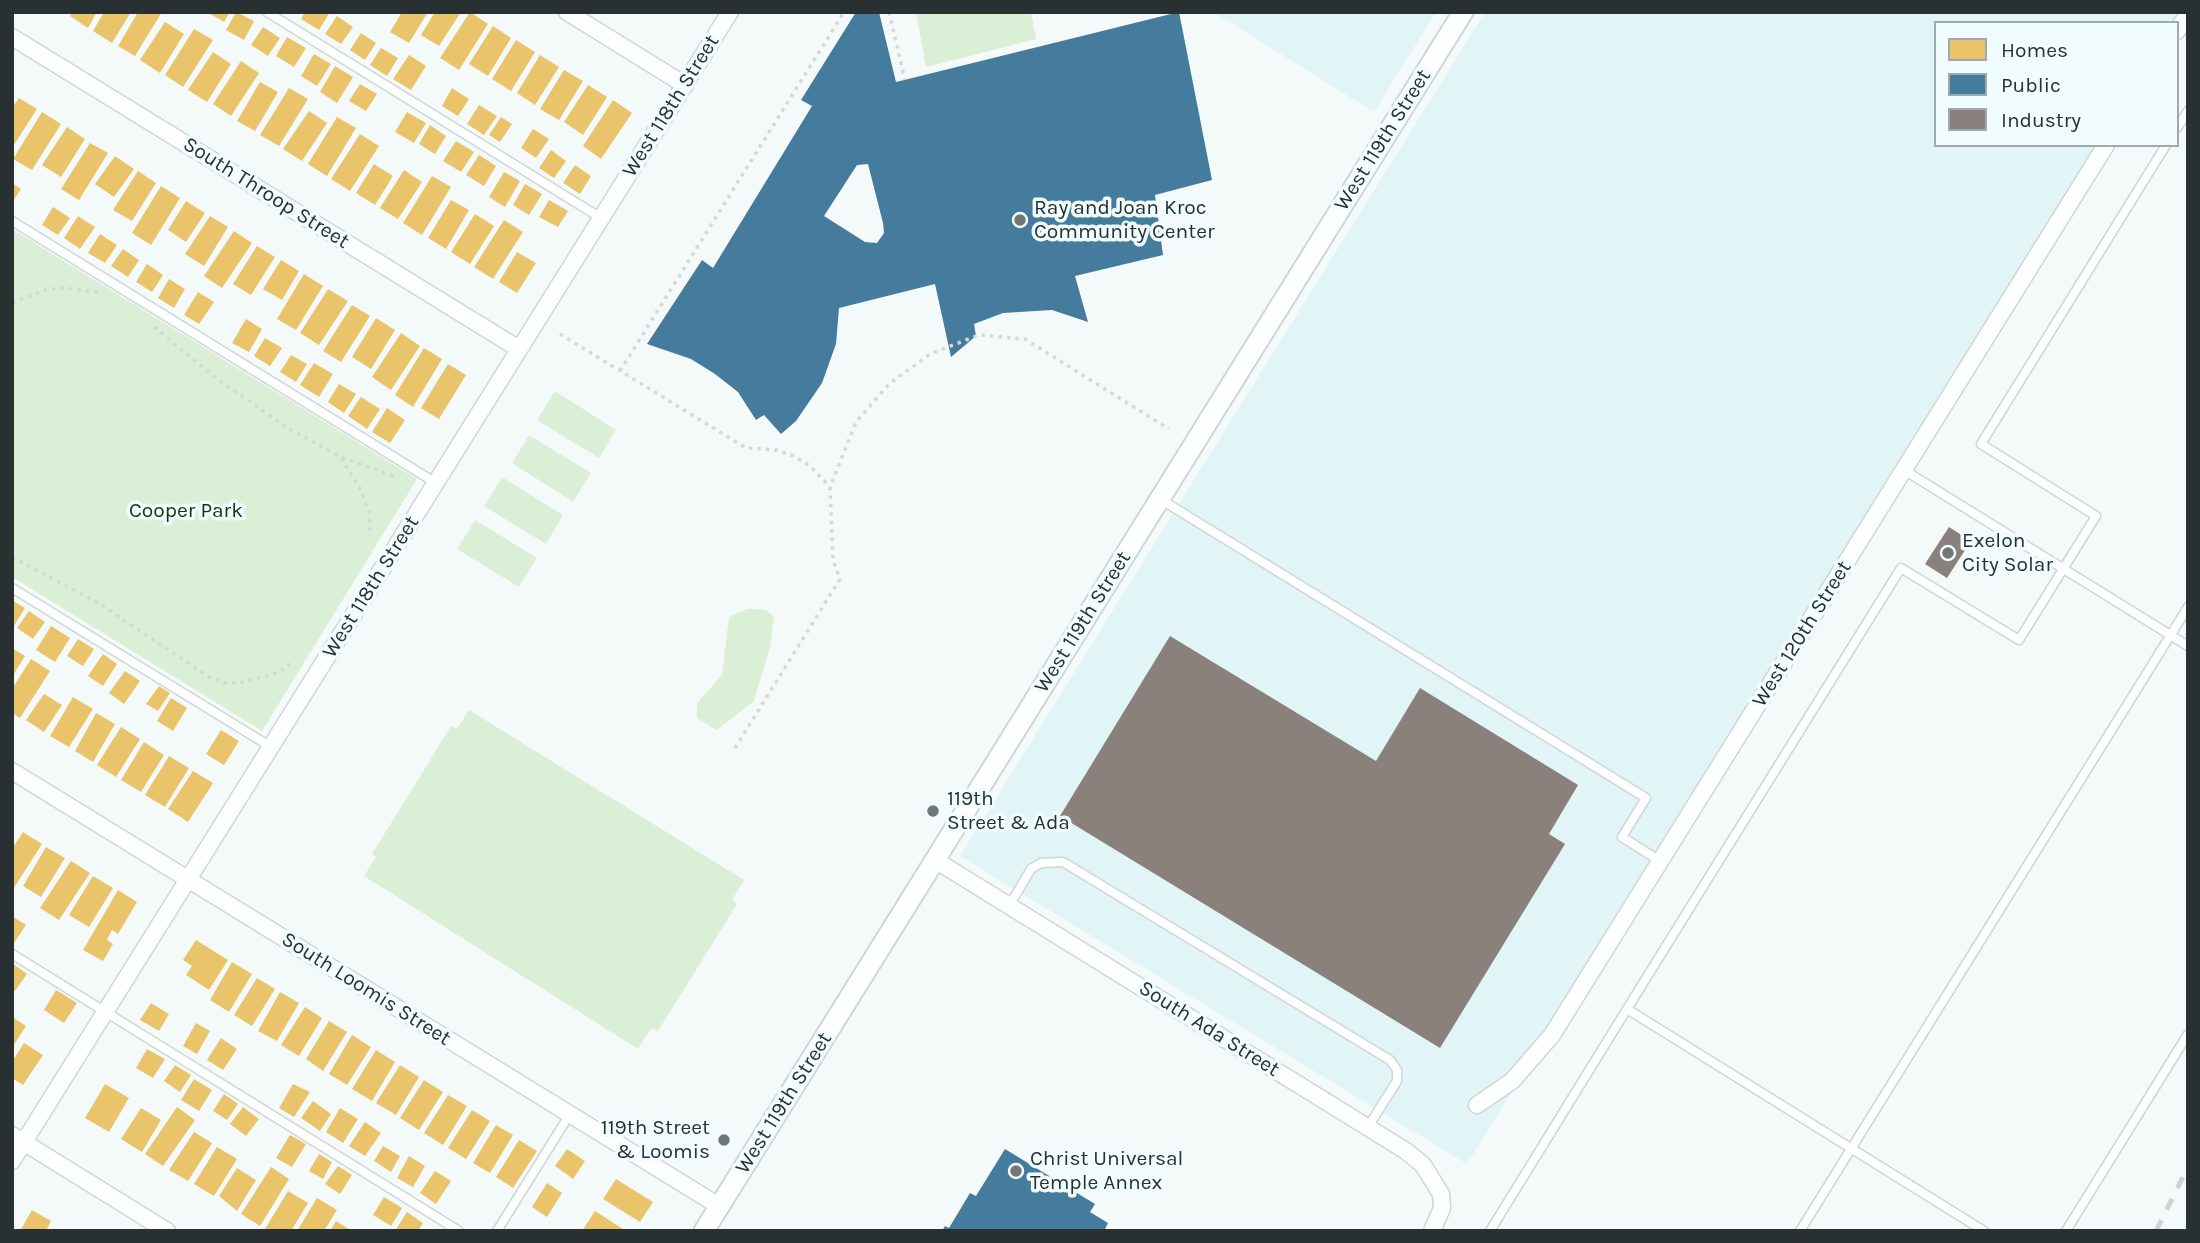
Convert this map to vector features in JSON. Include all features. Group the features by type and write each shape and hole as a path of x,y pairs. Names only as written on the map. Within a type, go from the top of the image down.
{"street":[{"path":"567,12 685,85"},
{"name":"West 118th Street","path":"12,1161 18,1138 106,1012 730,12"},
{"name":"West 119th Street","path":"704,1231 1463,12"},
{"name":"South Throop Street","path":"12,37 519,349"},
{"name":"West 120th Street","path":"1478,1105 1513,1081 1552,1035 2105,147"},
{"name":"South Loomis Street","path":"12,771 719,1206"},
{"name":"South Ada Street","path":"935,860 1406,1151 1434,1179 1441,1194 1442,1208 1434,1228"},
{"path":"18,1138 167,1231"}],"lane":[{"path":"267,12 601,218"},
{"path":"1490,1231 1901,568 2019,640 2096,516 1981,444 2165,147"},
{"path":"12,221 436,483"},
{"path":"1903,470 2188,646"},
{"path":"1160,499 1646,798 1622,837 1660,861"},
{"path":"12,588 271,747"},
{"path":"1800,1231 2188,607"},
{"path":"1009,906 1031,869 1041,863 1063,862 1390,1060 1397,1070 1397,1081 1368,1127"},
{"path":"12,954 459,1231"},
{"path":"1628,1009 1984,1231"},
{"path":"2066,1231 2188,1034"},
{"path":"498,1231 570,1114"}],"path":[{"path":"620,371 844,12"},
{"path":"889,12 905,80"},
{"path":"12,303 45,290 72,288 100,292"},
{"path":"148,323 257,409 339,456 404,480"},
{"path":"560,334 746,449 776,450 794,456 810,466 830,487"},
{"path":"735,748 840,579 833,560 830,487 856,422 889,384 930,354 979,335 1024,339 1169,429"},
{"path":"339,456 352,471 362,492 369,513 370,534"},
{"path":"12,557 95,601 209,677 225,683 240,683 279,672 290,664"}],"shaded area":[{"path":"1213,12 1436,12 1374,112"},
{"path":"1485,12 2184,12 2178,21 1934,21 1934,147 2100,147 1467,1164 960,856"}],"green space":[{"path":"916,12 1031,12 1036,39 926,67"},
{"name":"Cooper Park","path":"12,229 417,479 262,731 12,577"},
{"path":"555,391 616,430 599,458 537,420"},
{"path":"529,435 591,473 573,502 512,463"},
{"path":"502,477 563,515 546,544 484,506"},
{"path":"475,520 537,558 519,587 457,549"},
{"path":"748,609 766,610 774,617 770,647 754,701 717,730 697,718 697,703 722,675 729,617"},
{"path":"469,710 744,880 732,900 737,904 658,1031 651,1028 638,1049 364,876 376,857 372,854 451,726 457,729"}],"building: Homes":[{"path":"72,12 97,12 88,28 70,16"},
{"path":"104,12 131,12 112,43 93,31"},
{"path":"138,12 162,12 135,56 118,46"},
{"path":"207,12 230,12 224,22"},
{"path":"236,12 254,21 244,40 226,30"},
{"path":"305,12 330,12 319,30 301,19"},
{"path":"402,12 428,12 409,43 390,32"},
{"path":"435,12 461,12 439,46 421,35"},
{"path":"470,12 488,24 459,70 440,58"},
{"path":"337,16 353,27 341,44 325,34"},
{"path":"165,22 184,34 160,73 140,60"},
{"path":"493,26 511,38 488,76 469,64"},
{"path":"263,27 280,38 268,56 251,45"},
{"path":"194,29 213,40 183,87 165,75"},
{"path":"361,33 376,43 365,60 350,50"},
{"path":"287,37 306,48 294,67 276,56"},
{"path":"516,40 535,52 511,91 492,79"},
{"path":"381,48 398,58 387,76 370,65"},
{"path":"213,52 231,64 207,102 188,90"},
{"path":"314,54 331,64 317,86 301,76"},
{"path":"409,55 426,66 411,90 393,79"},
{"path":"540,55 559,67 535,105 517,93"},
{"path":"241,61 259,73 231,116 213,104"},
{"path":"335,66 353,77 337,103 320,92"},
{"path":"564,70 583,81 559,120 540,109"},
{"path":"260,82 278,92 255,131 237,121"},
{"path":"360,84 377,94 366,111 349,101"},
{"path":"588,85 607,97 583,135 564,122"},
{"path":"289,88 308,99 279,146 260,135"},
{"path":"452,88 469,99 458,116 442,106"},
{"path":"19,98 37,109 12,148 12,108"},
{"path":"613,100 632,113 601,159 583,146"},
{"path":"479,105 497,116 484,135 467,124"},
{"path":"309,111 327,123 302,161 283,149"},
{"path":"42,112 61,124 32,170 13,159"},
{"path":"407,112 426,123 414,143 395,132"},
{"path":"337,117 356,128 327,176 308,164"},
{"path":"501,117 512,124 500,142 489,135"},
{"path":"430,125 446,136 435,154 419,144"},
{"path":"67,127 85,139 61,177 42,165"},
{"path":"533,129 549,139 536,158 521,148"},
{"path":"360,134 379,146 350,191 331,179"},
{"path":"456,141 474,152 461,172 443,161"},
{"path":"90,143 108,153 79,200 61,189"},
{"path":"551,150 566,161 554,178 539,168"},
{"path":"479,155 496,166 484,186 466,175"},
{"path":"115,156 134,169 114,197 95,184"},
{"path":"374,164 393,176 375,205 356,193"},
{"path":"575,165 591,176 580,194 563,183"},
{"path":"404,170 422,182 398,219 380,208"},
{"path":"138,171 156,183 132,221 113,210"},
{"path":"504,172 520,181 505,207 489,197"},
{"path":"432,176 451,187 422,235 403,223"},
{"path":"12,183 21,189 12,203"},
{"path":"525,184 542,194 529,215 513,205"},
{"path":"161,186 180,198 151,245 132,233"},
{"path":"451,200 469,210 446,249 428,238"},
{"path":"549,200 568,211 558,227 539,217"},
{"path":"186,201 205,213 186,242 168,230"},
{"path":"53,207 70,218 58,235 42,225"},
{"path":"475,214 494,226 470,264 451,252"},
{"path":"78,216 95,227 80,249 64,238"},
{"path":"210,216 228,227 204,266 185,254"},
{"path":"504,220 523,232 493,279 474,267"},
{"path":"234,231 252,243 222,288 204,276"},
{"path":"100,234 117,245 105,263 88,253"},
{"path":"257,246 275,257 251,295 233,284"},
{"path":"123,249 139,260 128,277 111,266"},
{"path":"517,252 536,263 517,293 499,282"},
{"path":"281,260 299,271 282,300 263,289"},
{"path":"147,264 163,275 152,292 136,282"},
{"path":"304,274 323,286 296,330 277,319"},
{"path":"169,279 185,289 174,308 158,298"},
{"path":"328,289 348,301 319,345 300,333"},
{"path":"198,292 214,302 199,324 184,315"},
{"path":"352,305 370,316 341,362 323,351"},
{"path":"376,318 395,330 371,369 352,357"},
{"path":"246,319 262,329 249,352 232,343"},
{"path":"401,333 420,346 391,390 372,377"},
{"path":"265,338 282,348 270,366 254,356"},
{"path":"424,348 442,359 413,407 395,395"},
{"path":"291,355 307,364 296,382 280,372"},
{"path":"314,363 333,374 319,397 300,385"},
{"path":"448,364 466,375 439,419 421,408"},
{"path":"339,384 356,394 344,413 328,402"},
{"path":"361,397 380,409 367,429 348,416"},
{"path":"387,408 405,420 390,443 372,432"},
{"path":"12,600 25,608 12,629"},
{"path":"29,611 45,622 33,639 17,628"},
{"path":"51,626 70,638 55,662 36,650"},
{"path":"78,639 94,649 83,666 67,656"},
{"path":"12,648 25,656 12,677"},
{"path":"103,654 117,664 103,686 88,676"},
{"path":"31,659 50,671 20,718 12,713 12,689"},
{"path":"125,671 140,681 124,704 109,693"},
{"path":"159,686 170,693 158,711 146,704"},
{"path":"44,694 62,705 44,732 26,720"},
{"path":"73,697 93,709 69,747 50,736"},
{"path":"171,698 187,708 173,731 157,721"},
{"path":"96,713 115,724 93,762 75,751"},
{"path":"121,727 140,739 116,777 97,765"},
{"path":"221,730 239,741 224,765 206,754"},
{"path":"144,742 164,755 141,792 121,780"},
{"path":"169,756 189,768 165,807 145,795"},
{"path":"193,771 213,783 188,822 168,809"},
{"path":"23,832 42,844 12,891 12,849"},
{"path":"46,847 65,858 41,897 23,886"},
{"path":"71,861 90,873 59,920 40,908"},
{"path":"93,876 113,888 89,927 69,915"},
{"path":"118,890 137,902 118,934 112,930 107,940 113,944 103,961 83,950"},
{"path":"12,916 26,925 14,943 12,941"},
{"path":"196,940 228,960 209,990 186,975 192,966 183,960"},
{"path":"232,962 252,974 229,1012 210,1000"},
{"path":"12,963 27,974 15,991 12,989"},
{"path":"257,978 275,989 252,1026 234,1015"},
{"path":"56,990 77,1003 64,1023 44,1010"},
{"path":"280,992 299,1003 277,1041 258,1031"},
{"path":"151,1003 169,1014 159,1031 140,1020"},
{"path":"305,1007 322,1018 299,1056 281,1045"},
{"path":"12,1017 26,1026 12,1048"},
{"path":"329,1021 347,1032 323,1071 306,1059"},
{"path":"196,1023 210,1031 197,1054 183,1046"},
{"path":"352,1035 371,1047 347,1085 329,1074"},
{"path":"221,1038 237,1049 223,1070 207,1060"},
{"path":"24,1043 43,1055 23,1085 12,1078 12,1062"},
{"path":"147,1049 165,1059 153,1078 136,1068"},
{"path":"376,1050 395,1062 372,1101 352,1089"},
{"path":"175,1065 191,1075 180,1092 164,1081"},
{"path":"400,1065 419,1077 396,1115 376,1103"},
{"path":"194,1079 212,1090 199,1111 181,1100"},
{"path":"424,1080 443,1092 419,1130 400,1118"},
{"path":"105,1084 129,1098 109,1132 85,1118"},
{"path":"293,1084 310,1092 294,1117 279,1108"},
{"path":"224,1094 238,1104 227,1120 213,1111"},
{"path":"448,1095 467,1106 443,1145 424,1133"},
{"path":"313,1101 331,1114 320,1131 301,1118"},
{"path":"177,1107 195,1120 163,1166 145,1154"},
{"path":"243,1107 259,1119 246,1136 230,1124"},
{"path":"141,1108 161,1120 142,1152 121,1139"},
{"path":"340,1108 358,1119 343,1143 326,1132"},
{"path":"472,1110 490,1121 466,1159 448,1148"},
{"path":"365,1122 381,1133 365,1156 349,1146"},
{"path":"496,1125 513,1135 490,1173 473,1163"},
{"path":"194,1132 212,1143 188,1181 169,1170"},
{"path":"290,1135 306,1144 292,1167 276,1158"},
{"path":"519,1140 537,1151 513,1188 496,1177"},
{"path":"383,1146 400,1156 391,1172 374,1161"},
{"path":"217,1147 237,1159 214,1196 194,1184"},
{"path":"567,1149 585,1161 573,1179 555,1166"},
{"path":"319,1154 332,1162 323,1179 309,1171"},
{"path":"409,1156 425,1166 413,1187 397,1178"},
{"path":"338,1166 352,1175 340,1194 325,1184"},
{"path":"271,1167 289,1179 260,1226 241,1214"},
{"path":"237,1168 256,1180 237,1211 219,1196"},
{"path":"435,1171 451,1181 436,1204 420,1193"},
{"path":"616,1179 653,1202 640,1222 603,1199"},
{"path":"547,1183 562,1193 547,1217 532,1207"},
{"path":"288,1191 308,1203 291,1231 265,1229"},
{"path":"384,1197 402,1208 391,1226 373,1215"},
{"path":"317,1198 337,1210 324,1231 297,1231"},
{"path":"32,1210 51,1221 46,1231 20,1231"},
{"path":"595,1211 626,1231 582,1231"},
{"path":"407,1212 423,1223 418,1231 395,1231"},
{"path":"336,1221 352,1231 330,1231"}],"building: Public":[{"name":"Ray and Joan Kroc Community Center","path":"856,12 879,12 896,82 1179,12 1212,180 1155,195 1163,255 1075,276 1088,322 1052,310 1003,313 974,324 976,336 951,357 935,284 839,308 836,344 822,383 796,421 781,434 764,415 756,420 738,392 715,374 691,359 647,344 702,260 713,268 812,106 801,100","holes":["868,164 884,233 877,243 865,242 824,216 857,165"]},
{"name":"Christ Universal Temple Annex","path":"1005,1149 1095,1204 1090,1212 1108,1223 1104,1231 942,1231 945,1226 949,1228 970,1193 976,1196"}],"building: Industry":[{"name":"Exelon City Solar","path":"1949,527 1971,541 1947,578 1925,564"},
{"path":"1170,636 1376,761 1420,688 1578,785 1549,834 1565,844 1440,1048 1060,816"}],"railway":[{"path":"2156,1231 2188,1167"}],"place":[{"name":"Ray and Joan Kroc Community Center","path":"1020,220"},
{"name":"Exelon City Solar","path":"1948,553"},
{"name":"119th Street & Ada","path":"933,811"},
{"name":"119th Street & Loomis","path":"724,1140"},
{"name":"Christ Universal Temple Annex","path":"1016,1171"}]}
